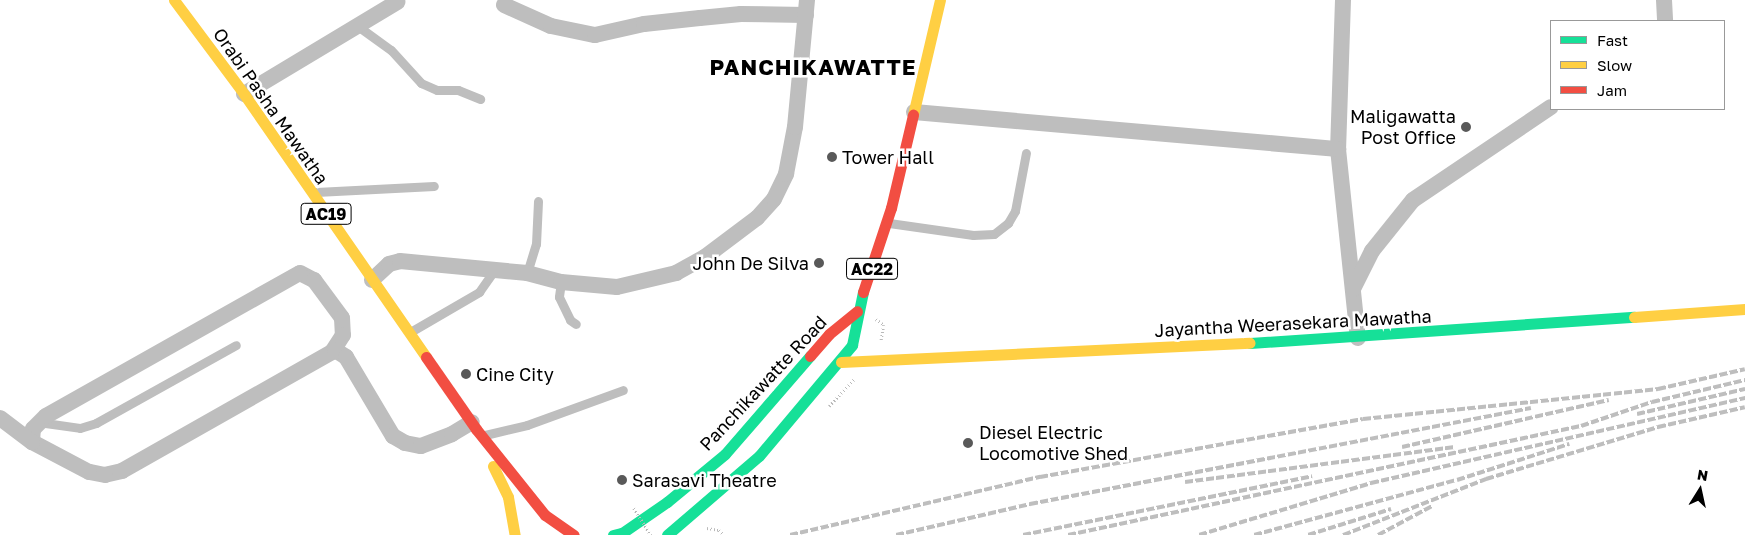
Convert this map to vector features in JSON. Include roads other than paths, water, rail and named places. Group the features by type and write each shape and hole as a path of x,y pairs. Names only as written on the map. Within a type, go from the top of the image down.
{"main road":[{"name":"Panchikawatte Road","path":"667,535 759,456 857,346 857,311 886,223 940,0"},
{"name":"Orabi Pasha Mawatha","path":"179,2 477,429"},
{"name":"Jayantha Weerasekara Mawatha","path":"841,362 1745,309"},
{"name":"Panchikawatte Road","path":"618,534 666,502 725,454 829,334 857,311"},
{"name":"Jayantha Weerasekara Mawatha","path":"1317,326 1357,331 1486,314"},
{"name":"Jayantha Weerasekara Mawatha","path":"908,346 1150,335"},
{"path":"477,429 508,497 515,535"},
{"path":"477,429 545,515 574,535"}],"street":[{"path":"1343,0 1338,149 1357,331"},
{"path":"1664,0 1665,20"},
{"path":"244,94 359,26 386,4"},
{"path":"372,280 389,264 400,261 527,273 560,282 618,287 676,273 738,234 774,199 791,152 806,7 644,24 595,35 551,26 504,5"},
{"path":"1353,289 1372,251 1413,200 1550,108"},
{"path":"914,112 1338,149"},
{"path":"32,442 33,429 38,422 300,274 314,280 342,318 341,353 393,436 406,443 421,446 452,434 477,429"},
{"path":"0,418 15,432 32,442 89,472 105,475 122,471 341,353"}],"lane":[{"path":"359,26 391,50 421,83 437,90 458,90 480,99"},
{"path":"886,223 955,233 994,234 1008,223 1015,211 1026,153"},
{"path":"311,192 434,186"},
{"path":"527,273 536,244 538,201"},
{"path":"409,332 479,292 495,270"},
{"path":"560,282 559,296 570,320 576,324"},
{"path":"38,422 80,428 96,423 236,345"},
{"path":"477,429 527,425 623,390"}],"railway":[{"path":"790,535 1040,477 1363,419 1658,389 1745,369"},
{"path":"1068,535 1581,426 1652,402 1745,380"},
{"path":"1637,414 1745,389"},
{"path":"1199,535 1371,483 1745,398"},
{"path":"1402,447 1609,400"},
{"path":"1343,535 1486,479 1658,427 1745,407"},
{"path":"896,535 1030,504 1531,408"},
{"path":"1254,535 1457,480 1569,444"},
{"path":"1185,482 1455,447"},
{"path":"1023,535 1312,476"},
{"path":"1378,535 1432,506"},
{"path":"1308,535 1391,509"}],"place":[{"name":"Maligawatta Post Office","path":"1466,127"},
{"name":"Tower Hall","path":"832,157"},
{"name":"John De Silva","path":"819,263"},
{"name":"Cine City","path":"466,374"},
{"name":"Diesel Electric Locomotive Shed","path":"968,443"},
{"name":"Sarasavi Theatre","path":"622,480"}],"district":[{"name":"PANCHIKAWATTE","path":"813,67"}]}
